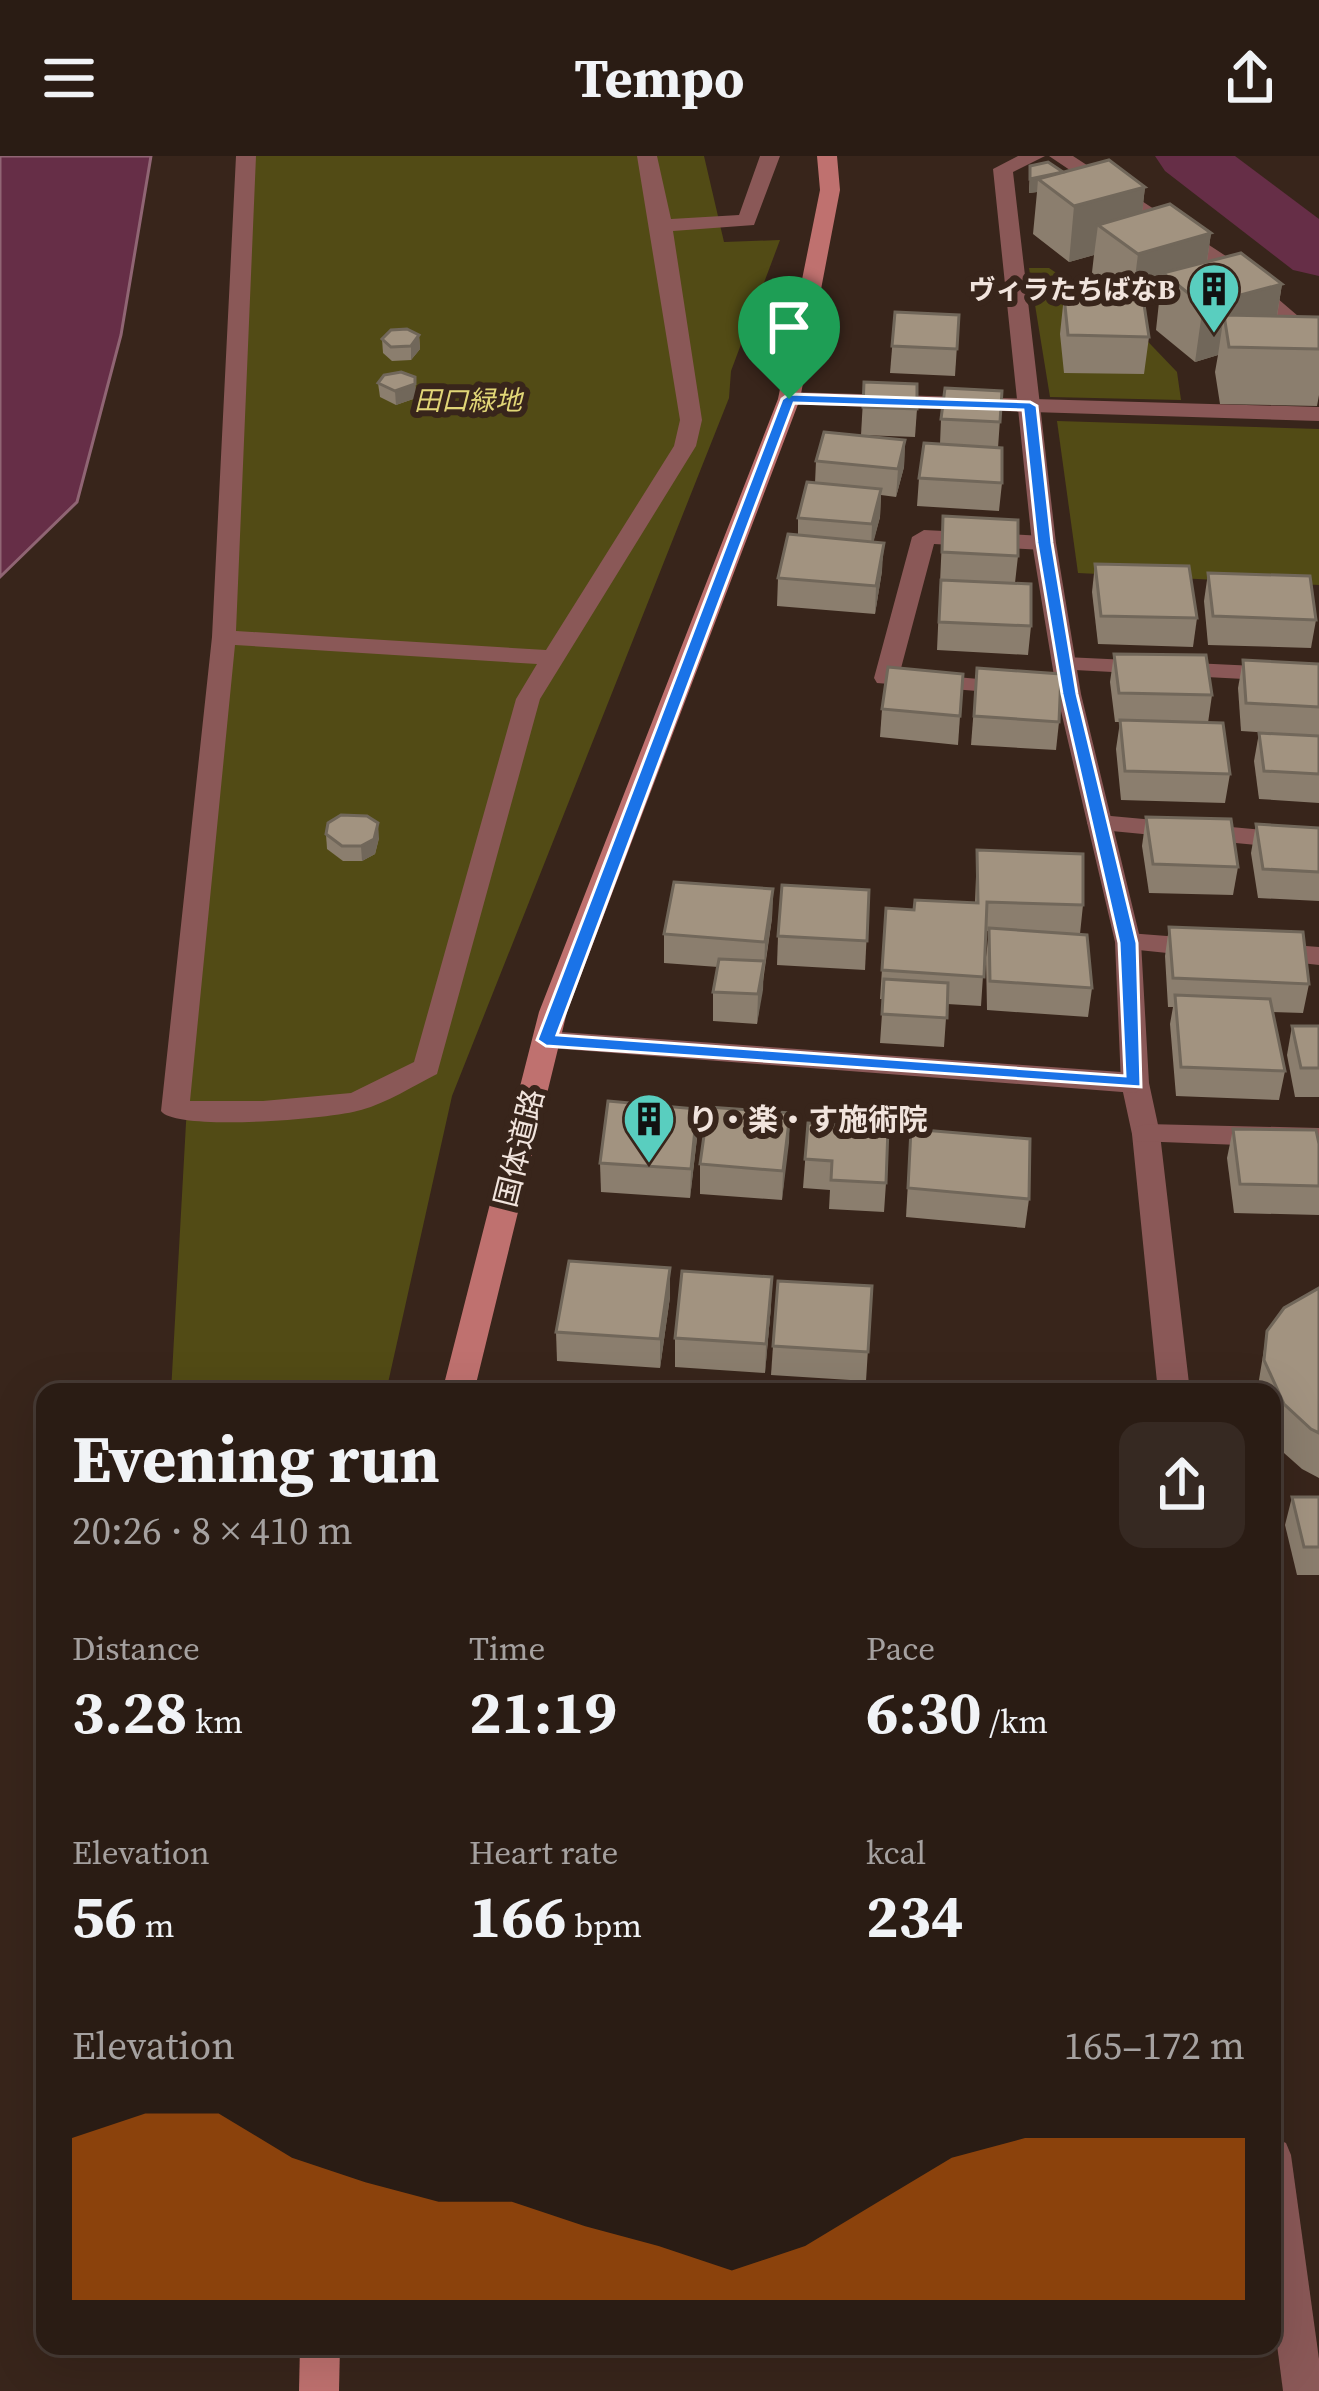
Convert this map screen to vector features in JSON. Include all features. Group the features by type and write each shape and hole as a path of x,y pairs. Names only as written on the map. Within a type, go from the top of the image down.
{"street":[{"path":"246,156 224,637 175,1112 262,1112 356,1102 427,1067 528,699 685,446 692,420 647,156"},
{"path":"662,226 747,221 770,156"},
{"name":"国体道路","path":"460,1383 546,1040 789,399 830,190 827,156"},
{"path":"1035,156 1003,169 1044,543 1070,694 1128,943 1135,1083 1146,1135 1173,1383"},
{"path":"1059,156 1175,228 1271,296 1319,346"},
{"path":"789,399 1319,414"},
{"path":"1044,543 924,537 886,678 1070,694"},
{"path":"224,637 550,658"},
{"path":"1065,664 1319,676"},
{"path":"1100,824 1319,843"},
{"path":"1128,943 1319,956"},
{"path":"546,1040 1135,1083"},
{"path":"1146,1135 1319,1138"},
{"path":"1281,2224 1303,2391"},
{"path":"319,2391 320,2355"}],"green space":[{"name":"田口緑地","path":"240,156 704,156 724,242 780,240 731,371 729,398 452,1096 388,1383 172,1383"},
{"path":"1029,268 1049,268 1131,324 1177,372 1181,400 1050,397"},
{"path":"1057,421 1319,429 1319,585 1078,573"}],"shaded area":[{"path":"0,156 151,156 121,335 77,502 0,577"}],"building":[{"path":"1109,160 1145,187 1074,206 1038,179"},
{"path":"1048,162 1063,172 1030,179 1030,166"},
{"path":"1170,204 1211,233 1138,254 1098,225"},
{"path":"1241,253 1282,284 1203,305 1163,273"},
{"path":"1064,296 1143,298 1149,337 1068,335"},
{"path":"895,312 959,315 957,349 892,346"},
{"path":"1224,315 1319,317 1319,349 1229,347"},
{"path":"407,329 419,335 411,346 391,347 382,339 391,330"},
{"path":"401,372 415,377 415,384 395,391 378,383 384,375"},
{"path":"864,382 917,384 917,409 863,407"},
{"path":"945,388 1002,391 1000,422 941,419"},
{"path":"824,432 905,440 898,469 816,461"},
{"path":"924,443 1002,448 1002,483 919,478"},
{"path":"807,482 881,489 872,524 798,518"},
{"path":"943,516 1018,520 1018,556 942,552"},
{"path":"788,534 884,543 876,586 778,578"},
{"path":"1095,564 1189,566 1197,618 1101,616"},
{"path":"1208,573 1310,576 1316,620 1213,616"},
{"path":"941,580 1031,584 1031,626 939,622"},
{"path":"1114,654 1206,655 1212,695 1119,693"},
{"path":"1243,660 1319,664 1319,707 1246,703"},
{"path":"888,667 963,674 960,716 882,709"},
{"path":"977,668 1061,674 1059,722 974,716"},
{"path":"1120,720 1223,723 1230,774 1125,771"},
{"path":"1259,733 1319,736 1319,774 1264,771"},
{"path":"341,815 367,816 378,823 374,839 361,846 342,846 326,834 328,823"},
{"path":"1146,817 1231,819 1238,867 1153,864"},
{"path":"1256,824 1319,828 1319,872 1263,869"},
{"path":"977,850 1083,854 1083,905 987,902 984,977 882,970 886,908 914,910 915,900 978,903"},
{"path":"674,882 773,889 765,942 664,934"},
{"path":"782,885 869,890 867,941 778,936"},
{"path":"1169,927 1303,932 1309,984 1173,978"},
{"path":"989,928 1087,935 1092,988 990,981"},
{"path":"719,959 764,961 758,994 713,992"},
{"path":"884,979 948,983 947,1018 882,1014"},
{"path":"1175,995 1270,999 1285,1071 1181,1067"},
{"path":"1292,1026 1319,1026 1319,1068 1301,1068"},
{"path":"608,1101 697,1109 691,1169 600,1163"},
{"path":"708,1107 790,1113 783,1171 700,1164"},
{"path":"808,1123 888,1128 886,1183 831,1180 832,1161 805,1159"},
{"path":"911,1129 1030,1139 1029,1199 908,1188"},
{"path":"1233,1129 1316,1130 1319,1186 1240,1184"},
{"path":"569,1261 670,1268 660,1339 556,1332"},
{"path":"682,1271 772,1277 766,1344 675,1338"},
{"path":"778,1281 872,1286 868,1352 773,1346"},
{"path":"1319,1288 1319,1433 1284,1404 1281,1383 1274,1383 1264,1360 1267,1331 1284,1308"},
{"path":"1292,1497 1319,1497 1319,1547 1304,1547"}],"waterway":[{"path":"1190,156 1319,254"}],"place":[{"name":"ヴィラたちばなB","path":"1214,335"},
{"name":"り・楽・す施術院","path":"649,1165"}],"route":[{"path":"789,399 1030,406 1044,543 1070,694 1128,943 1135,1083 546,1040 789,399"}]}
